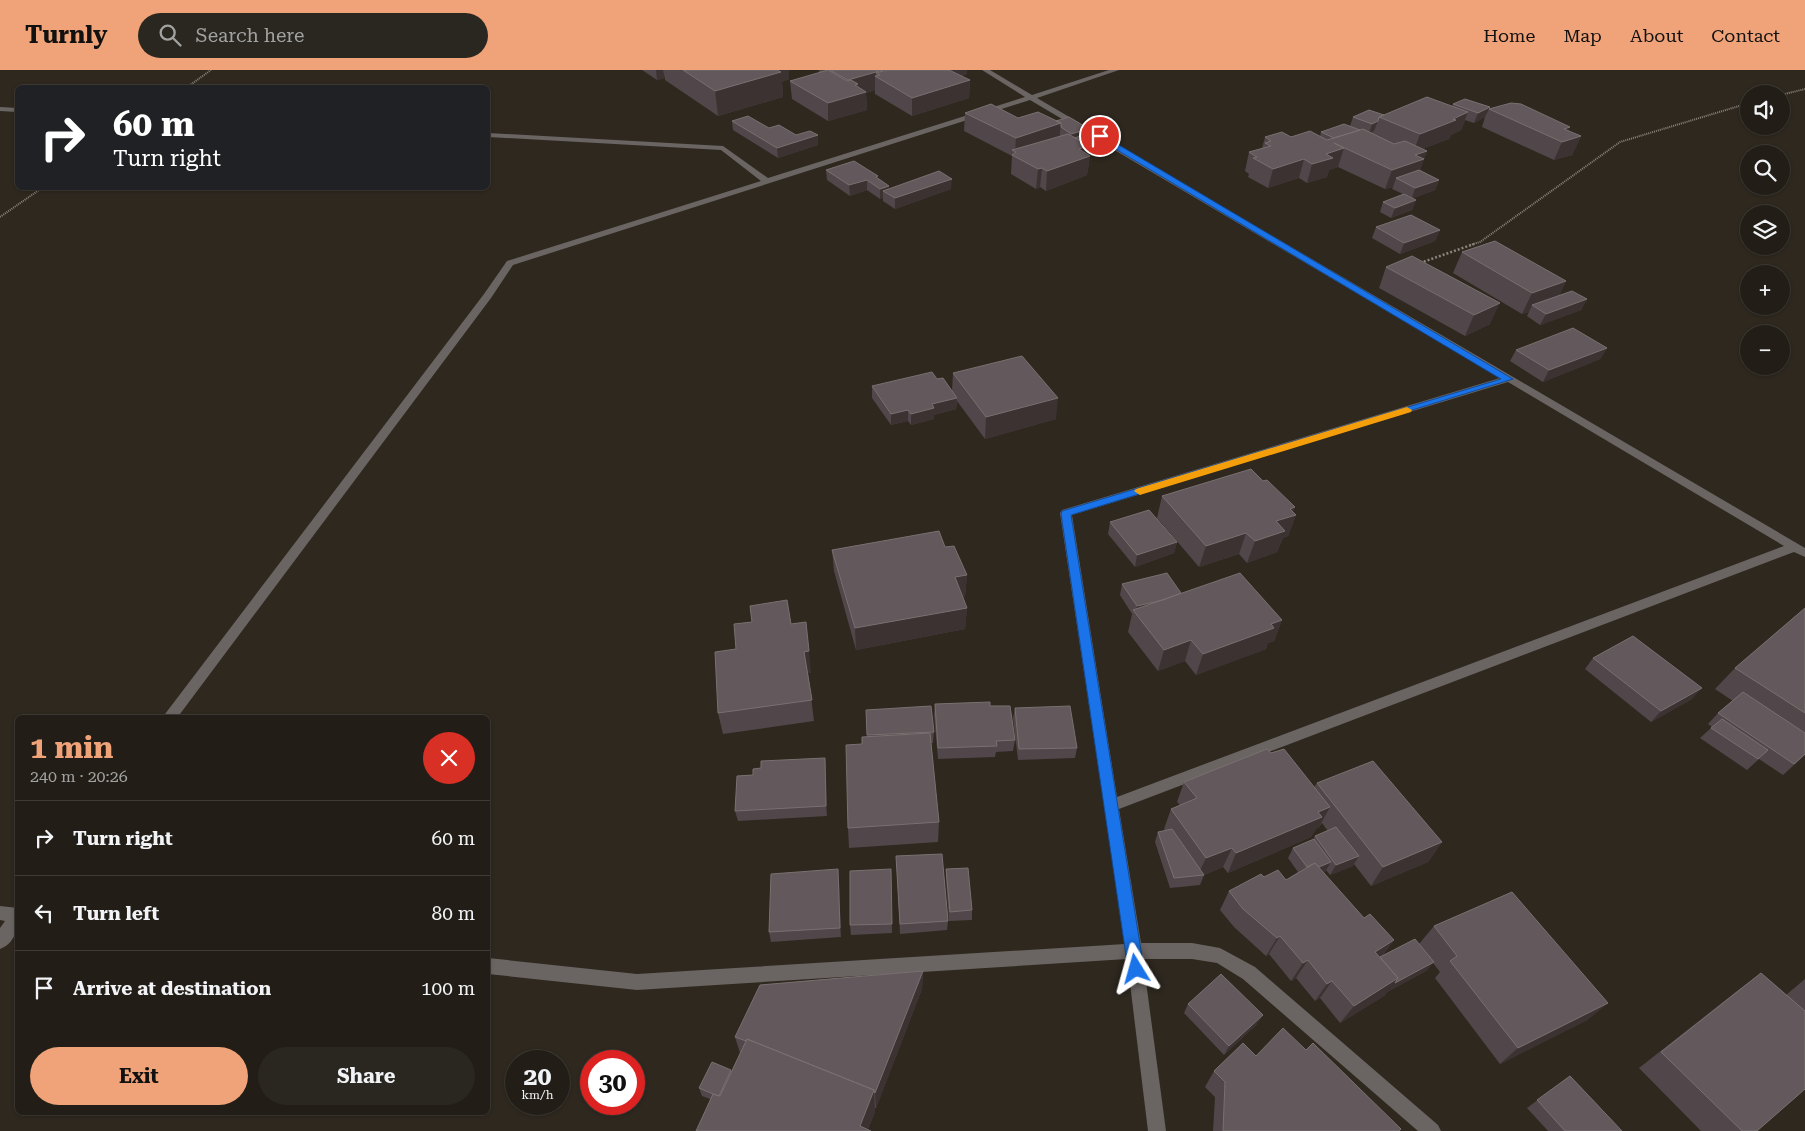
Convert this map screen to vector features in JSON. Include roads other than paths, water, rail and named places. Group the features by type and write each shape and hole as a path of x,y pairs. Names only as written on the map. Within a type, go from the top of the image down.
{"street":[{"path":"985,70 1800,550"},
{"path":"170,715 488,296 510,263 1116,70"},
{"path":"0,108 15,110"},
{"path":"490,135 722,148 766,181"},
{"path":"1157,1131 1134,951 1066,514 1508,379"},
{"path":"1112,805 1800,550"},
{"path":"0,913 15,916"},
{"path":"0,941 15,920"},
{"path":"490,966 637,982 1134,951 1192,951 1211,954 1220,956 1249,973 1432,1131"}]}
